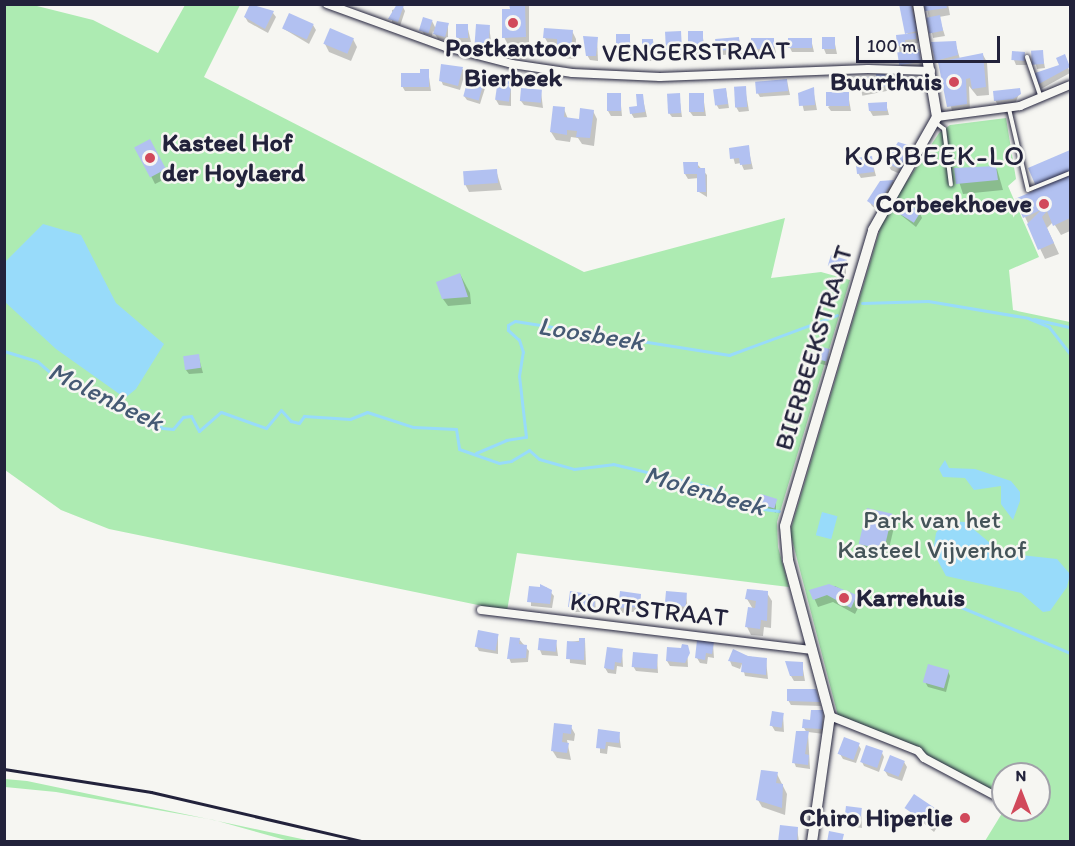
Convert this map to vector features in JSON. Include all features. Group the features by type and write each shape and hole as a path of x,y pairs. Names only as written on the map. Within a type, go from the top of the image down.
{"street":[{"name":"VENGERSTRAAT","path":"327,4 446,48 512,64 572,73 660,76 868,69 931,71"},
{"path":"918,4 931,71 936,120 1009,108 1071,85"},
{"name":"BIERBEEKSTRAAT","path":"812,842 830,716 784,541 787,515 876,222 936,120"},
{"name":"KORTSTRAAT","path":"481,610 813,650"},
{"path":"830,716 918,751 924,758 991,794"}],"lane":[{"path":"1027,57 1041,98"},
{"path":"1009,108 1028,190 1071,173"},
{"path":"936,120 944,129 951,185"}],"green space":[{"path":"5,5 33,5 93,20 158,53 185,5 240,5 204,77 584,272 785,218 771,278 821,272 850,280 777,522 778,547 789,587 517,553 507,611 109,529 61,510 5,470"},
{"name":"Park van het Kasteel Vijverhof","path":"1006,118 1016,179 1008,186 1039,257 1009,270 1013,310 1070,322 1070,841 985,841 997,822 1051,822 1051,762 991,762 991,789 838,716 790,532 884,216 939,133 950,125"},
{"path":"5,779 27,781 208,819 56,792 5,787"},
{"path":"217,821 311,841 289,841"}],"water":[{"path":"43,224 81,235 116,303 164,344 136,389 125,398 56,349 5,302 5,262"},
{"path":"945,460 949,468 975,469 1011,481 1020,492 1020,501 1013,520 1001,504 1001,486 974,490 965,478 943,477 939,469"},
{"path":"822,512 837,516 831,539 816,535"},
{"path":"944,521 965,522 1002,553 1057,559 1070,574 1067,587 1050,611 1043,612 1021,593 946,576 933,552 936,533"}],"building":[{"path":"250,4 274,11 265,29 244,17"},
{"path":"397,4 404,5 398,22 388,19"},
{"name":"Postkantoor Bierbeek","path":"509,4 525,4 526,37 502,38 502,9 510,9"},
{"path":"899,4 911,4 917,31 905,34"},
{"path":"924,5 946,5 947,8 925,11"},
{"path":"289,13 314,24 307,40 282,29"},
{"path":"940,15 943,31 929,33 926,18"},
{"path":"423,17 433,20 428,33 419,30"},
{"path":"437,21 449,23 445,37 433,34"},
{"path":"456,24 468,24 468,38 456,38"},
{"path":"476,24 490,25 489,44 475,43"},
{"path":"330,28 354,38 347,54 323,44"},
{"path":"544,28 573,30 571,51 557,51 557,39 543,38"},
{"path":"681,31 682,53 666,54 665,32"},
{"path":"688,31 703,31 703,52 688,52"},
{"path":"916,33 916,39 905,40 906,46 897,46 896,35"},
{"path":"616,34 630,34 630,57 616,57"},
{"path":"583,36 598,37 596,56 586,56"},
{"path":"739,37 740,49 716,51 715,39"},
{"path":"822,37 835,37 835,49 822,49"},
{"path":"751,38 774,38 774,49 751,49"},
{"path":"788,38 812,38 812,48 788,48"},
{"path":"642,39 653,39 653,57 642,57"},
{"path":"956,41 958,55 935,61 931,42"},
{"path":"919,49 921,62 899,65 897,52"},
{"path":"1043,50 1044,64 1032,65 1031,51"},
{"path":"1012,51 1025,52 1024,61 1011,60"},
{"name":"Buurthuis","path":"983,53 986,87 972,89 970,78 966,79 967,104 947,107 938,62"},
{"path":"1065,54 1070,67 1037,85 1032,74 1059,65 1056,58"},
{"path":"441,64 463,67 458,86 439,81"},
{"path":"420,69 429,69 429,87 401,87 401,73 420,73"},
{"path":"876,74 885,74 886,86 858,90 858,78 876,77"},
{"path":"469,75 484,79 479,100 463,96"},
{"path":"498,79 512,81 509,102 495,100"},
{"path":"787,79 788,91 756,94 755,82"},
{"path":"746,86 747,107 735,108 734,87"},
{"path":"814,87 815,105 799,106 798,93"},
{"path":"521,88 542,90 541,103 520,101"},
{"path":"726,88 728,104 715,105 713,90"},
{"path":"1020,88 1021,94 1013,99 994,101 993,91"},
{"path":"826,92 849,92 849,106 826,106"},
{"path":"607,93 621,93 621,111 607,111"},
{"path":"680,93 681,113 668,114 667,94"},
{"path":"689,93 704,93 704,112 689,112"},
{"path":"636,94 643,94 645,112 630,114 629,107 637,106"},
{"path":"887,102 887,111 869,111 868,103"},
{"path":"553,106 565,107 564,117 579,119 580,108 594,110 590,138 576,137 577,131 567,130 567,135 550,132"},
{"name":"Kasteel Hof der Hoylaerd","path":"150,139 166,169 150,177 134,147"},
{"path":"898,142 915,147 901,169 885,163"},
{"path":"749,145 751,164 740,165 739,158 730,159 729,148"},
{"name":"Corbeekhoeve","path":"1070,150 1070,218 1053,226 1047,211 1042,217 1054,243 1038,250 1027,224 1041,210 1023,218 1015,199 1033,191 1035,184 1028,168"},
{"path":"872,156 874,172 857,174 855,158"},
{"path":"683,162 698,162 698,168 705,168 706,192 697,192 697,174 684,174"},
{"path":"996,166 998,180 956,184 954,168"},
{"path":"497,169 498,183 464,185 463,171"},
{"path":"894,180 876,207 867,201 880,181"},
{"path":"897,197 921,212 914,223 890,208"},
{"path":"831,255 847,260 844,270 828,266"},
{"path":"460,273 468,297 442,299 436,282"},
{"path":"818,346 830,349 826,362 815,359"},
{"path":"199,354 201,368 185,370 183,356"},
{"path":"761,494 777,499 774,509 758,504"},
{"path":"867,508 892,514 884,550 859,544"},
{"path":"540,584 552,590 550,604 527,602 529,586 540,587"},
{"name":"Karrehuis","path":"829,584 857,595 851,608 827,595 813,600 809,590"},
{"path":"747,589 768,591 767,621 761,620 760,629 745,627 748,607 755,608 756,601 745,599"},
{"path":"570,591 596,595 594,608 568,607"},
{"path":"620,591 641,594 640,607 618,608"},
{"path":"666,591 687,593 686,607 665,605"},
{"path":"478,630 499,634 495,651 475,647"},
{"path":"510,637 520,638 519,644 527,645 526,658 507,659"},
{"path":"539,638 557,640 556,652 538,650"},
{"path":"579,638 585,638 584,660 566,659 567,641 579,642"},
{"path":"697,640 714,642 712,654 706,653 705,660 695,658"},
{"path":"682,644 688,645 690,653 685,663 666,661 667,647 681,648"},
{"path":"607,647 623,649 621,663 615,662 614,670 604,668"},
{"path":"733,649 748,656 767,658 766,675 741,672 742,663 728,661"},
{"path":"633,652 658,654 657,669 632,667"},
{"path":"785,661 803,662 803,676 790,676"},
{"path":"928,664 949,670 944,688 923,682"},
{"path":"787,689 816,689 820,702 787,701"},
{"path":"811,710 823,710 822,729 802,728 803,719 810,720"},
{"path":"772,711 784,713 782,728 770,726"},
{"path":"554,723 572,725 571,734 563,733 562,742 569,743 567,753 551,751"},
{"path":"598,729 620,732 619,743 606,742 605,749 596,748"},
{"path":"796,731 809,731 805,754 809,755 808,765 792,763"},
{"path":"844,737 860,743 853,760 838,754"},
{"path":"866,745 883,751 877,768 860,762"},
{"path":"890,755 905,761 898,777 884,771"},
{"path":"761,770 778,772 776,783 783,784 782,808 756,800"},
{"path":"914,794 939,811 929,825 904,808"},
{"path":"846,806 862,808 860,824 844,822"},
{"path":"780,825 798,827 797,842 778,842"},
{"path":"829,831 844,834 842,842 827,842"}],"waterway":[{"name":"Loosbeek","path":"862,303 928,301 1028,318 1049,327 1070,354"},
{"name":"Loosbeek","path":"476,453 506,440 526,437 519,376 523,352 519,340 508,330 508,325 515,321 729,355 837,315"},
{"path":"1034,319 1070,327"},
{"name":"Molenbeek","path":"4,351 37,361 52,374 97,398 145,412 162,428 173,429 183,417 191,416 199,431 221,412 266,428 281,410 291,421 299,423 304,416 350,419 367,412 413,427 456,429 459,449 499,463 511,461 529,450 539,459 574,469 613,464 706,486 757,508 779,511"},
{"name":"Molenbeek","path":"937,597 1070,653"}],"railway":[{"path":"4,769 151,792 366,842"}],"place":[{"name":"Postkantoor Bierbeek","path":"513,23"},
{"name":"Buurthuis","path":"954,82"},
{"name":"Kasteel Hof der Hoylaerd","path":"150,158"},
{"name":"Corbeekhoeve","path":"1044,204"},
{"name":"Karrehuis","path":"844,598"},
{"name":"Chiro Hiperlie","path":"965,818"}],"district":[{"name":"KORBEEK-LO","path":"935,155"}]}
